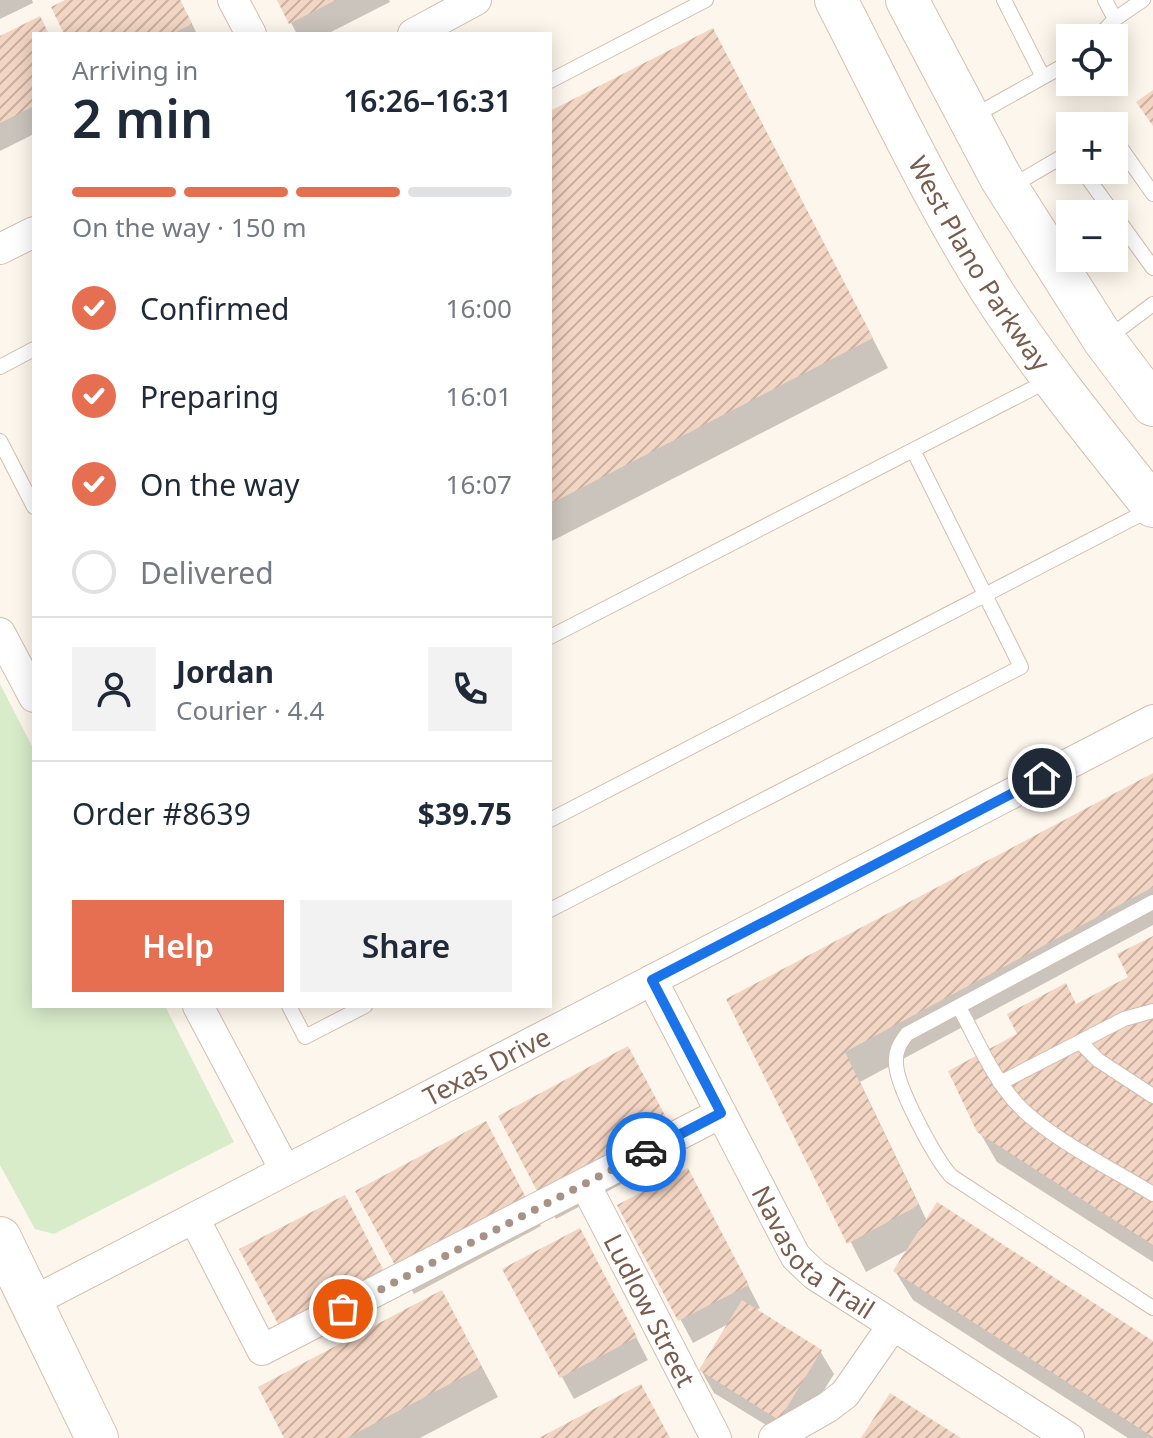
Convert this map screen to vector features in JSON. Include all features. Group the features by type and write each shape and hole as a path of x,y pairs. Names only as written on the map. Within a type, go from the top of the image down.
{"main road":[{"name":"West Plano Parkway","path":"836,0 955,230 994,295 1051,379 1153,507"},
{"path":"907,0 1007,188 1104,340 1153,405"},
{"path":"1051,379 1104,340"},
{"path":"0,1238 97,1438"}],"street":[{"path":"233,0 250,32"},
{"path":"417,32 476,0"},
{"path":"0,249 32,233"},
{"path":"0,633 32,693"},
{"name":"Texas Drive","path":"32,1302 1153,720"},
{"name":"Navasota Trail","path":"652,980 796,1257 815,1275 1069,1438"},
{"path":"199,1008 285,1170"},
{"path":"194,1218 262,1350 721,1113"},
{"name":"Ludlow Street","path":"585,1184 716,1438"},
{"path":"793,1434 845,1394 893,1325"}],"lane":[{"path":"552,80 706,0"},
{"path":"1004,0 1043,77"},
{"path":"1105,0 1115,19"},
{"path":"1110,24 1143,0"},
{"path":"969,119 1056,70"},
{"path":"1128,158 1153,194"},
{"path":"1007,188 1056,160"},
{"path":"1092,184 1153,268"},
{"path":"1104,340 1153,304"},
{"path":"0,367 32,350"},
{"path":"552,636 1051,379"},
{"path":"0,441 32,503"},
{"path":"552,909 1021,667 913,450"},
{"path":"552,819 1153,507"},
{"path":"1153,902 907,1034 896,1054 898,1081 945,1169 960,1183 1153,1308"},
{"path":"959,1007 1000,1083 1020,1107 1046,1128 1153,1194"},
{"path":"290,1008 305,1037 361,1008"},
{"path":"1000,1083 1124,1019 1153,1011"},
{"path":"1080,1042 1098,1060 1153,1096"}],"green space":[{"path":"0,684 32,746 32,1008 166,1008 234,1142 54,1234 35,1229 0,1165"}],"building":[{"path":"65,0 180,0 192,24 176,32 63,32 51,7"},
{"path":"277,0 336,0 289,24"},
{"path":"40,16 48,32 32,32 32,107 0,123 0,36"},
{"path":"713,28 873,338 552,503 552,110"},
{"path":"1153,90 1153,126 1136,102"},
{"path":"1153,773 1153,887 845,1052 919,1205 847,1244 726,999"},
{"path":"1153,936 1153,1245 977,1132 948,1071 1017,1034 1007,1014 1066,983 1076,1004 1128,977 1117,954"},
{"path":"628,1046 668,1121 537,1191 498,1116"},
{"path":"486,1121 525,1196 395,1265 355,1191"},
{"path":"688,1168 749,1285 678,1321 617,1205"},
{"path":"345,1195 383,1269 278,1324 239,1249"},
{"path":"937,1202 1153,1341 1153,1437 893,1271"},
{"path":"580,1228 637,1337 560,1378 502,1269"},
{"path":"442,1290 482,1367 347,1438 284,1438 258,1387"},
{"path":"742,1300 822,1350 779,1420 699,1370"},
{"path":"641,1384 670,1438 539,1438"},
{"path":"890,1393 961,1438 861,1438"}],"way so far":[{"path":"343,1309 646,1152"}],"route":[{"path":"646,1152 721,1113 652,980 1042,778"}]}
